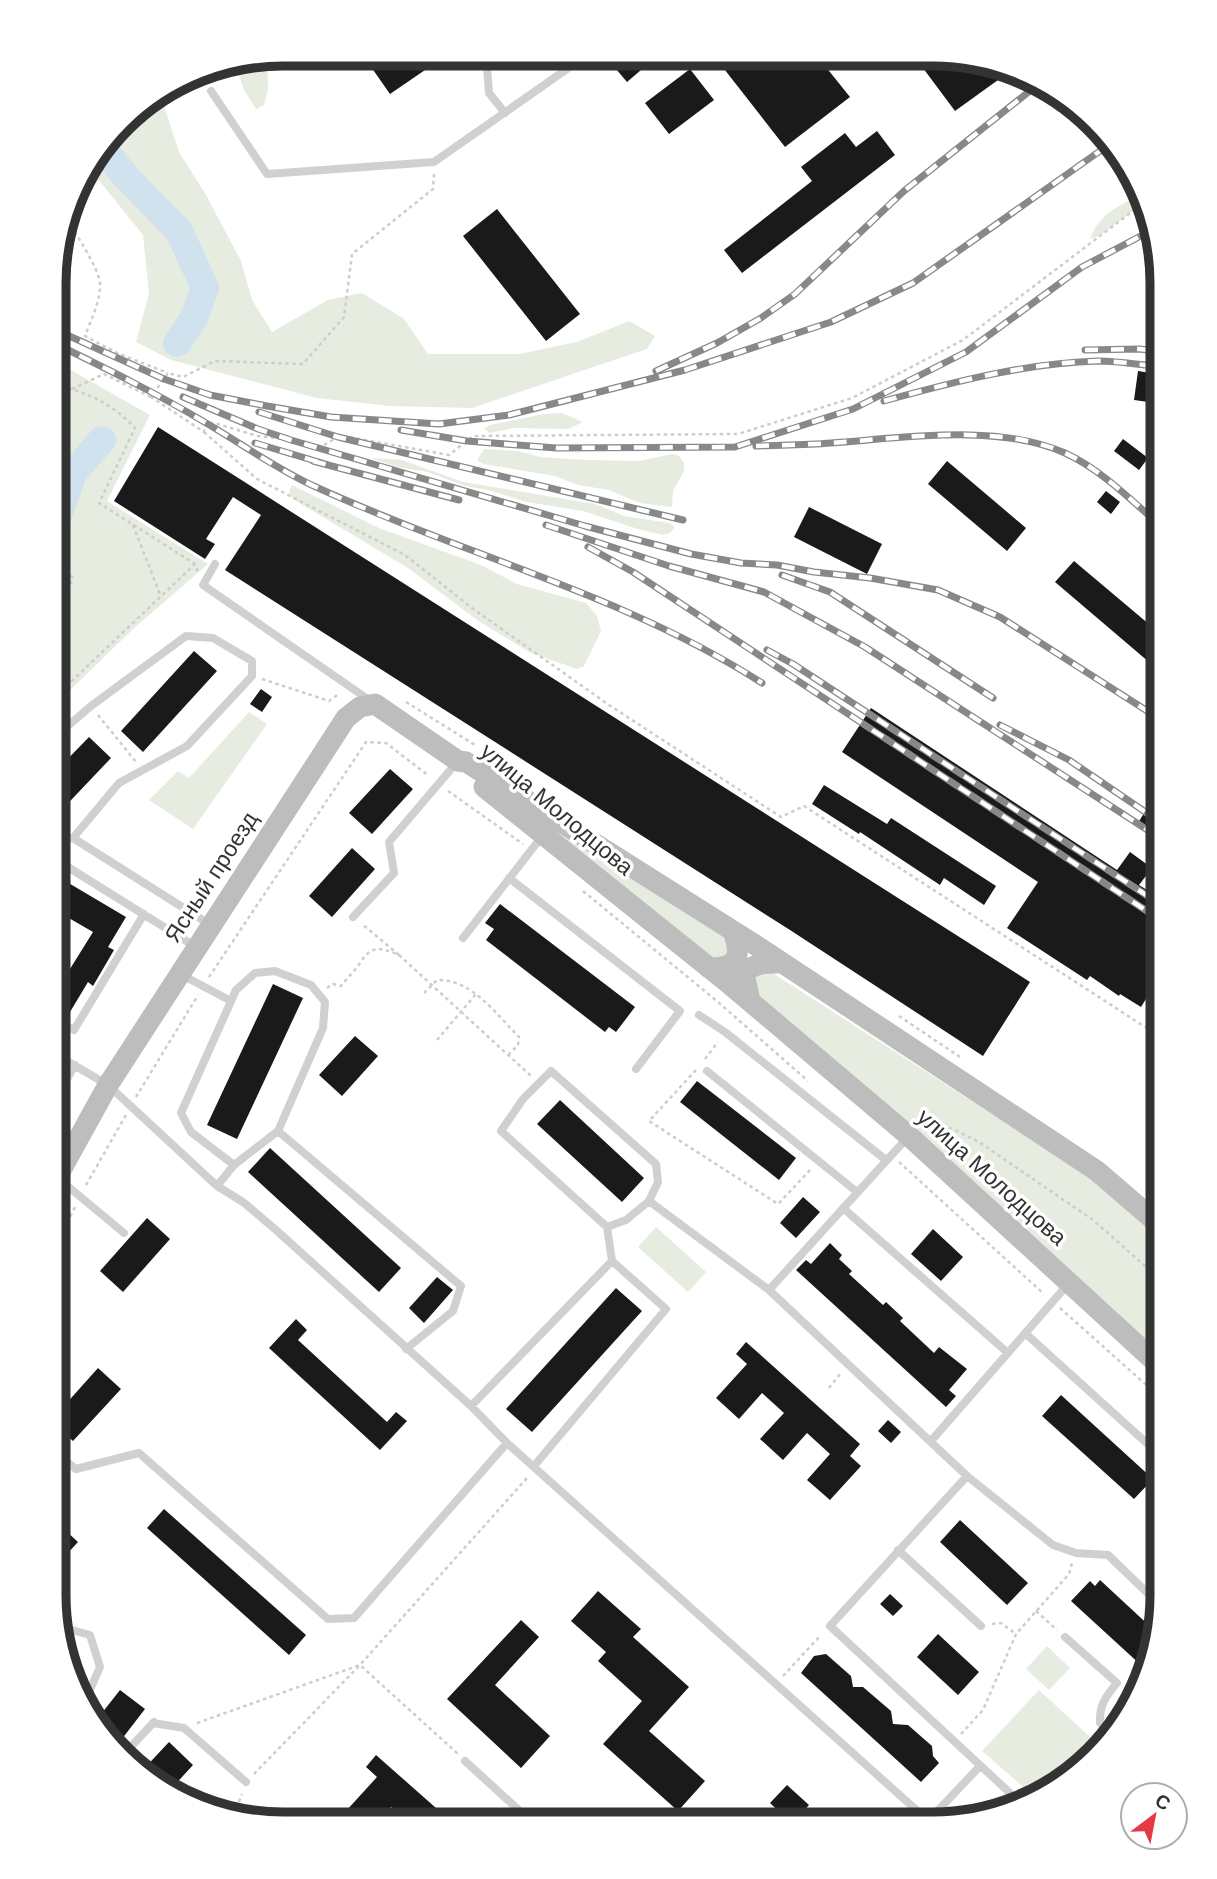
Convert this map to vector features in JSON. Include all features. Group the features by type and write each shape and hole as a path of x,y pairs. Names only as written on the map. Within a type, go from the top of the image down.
{"street":[{"path":"374,704 458,761"},
{"name":"Ясный проезд","path":"66,1161 108,1085 346,718 360,707 374,704"},
{"name":"улица Молодцова","path":"1150,1217 1097,1171 733,930 466,762 458,761 460,768 709,968 909,1136 1150,1357"},
{"path":"709,968 722,968 733,964 738,957 738,945 733,930"},
{"path":"750,1002 744,974 750,967 763,963 782,963"}],"lane":[{"path":"487,66 489,93 505,113"},
{"path":"211,91 267,174 434,162 571,66"},
{"path":"215,564 203,585 374,704"},
{"path":"66,728 186,636 213,638 252,661 252,676 187,746 119,783 73,838"},
{"path":"353,917 394,873 389,842 458,761"},
{"path":"463,938 543,835"},
{"path":"66,838 73,838 211,925"},
{"path":"66,866 197,947"},
{"path":"509,878 680,1011 636,1069"},
{"path":"66,1025 74,1030 144,914"},
{"path":"217,1186 233,1165 278,1131 323,1028 325,1002 318,993 311,985 275,971 255,973 236,990 181,1112 191,1132 233,1165"},
{"path":"179,974 231,1001"},
{"path":"699,1015 725,1032 886,1160"},
{"path":"66,1060 108,1085 217,1186 243,1202 275,1230 471,1406 507,1443 919,1812"},
{"path":"66,1081 75,1065"},
{"path":"534,1466 666,1309 612,1261 607,1227 501,1130 523,1099 551,1071 656,1164 658,1182 649,1201 626,1220 607,1227"},
{"path":"707,1071 857,1192"},
{"path":"278,1131 461,1286 453,1311 406,1349"},
{"path":"769,1290 909,1136"},
{"path":"66,1187 124,1233"},
{"path":"649,1201 769,1290 967,1476 1053,1545 1076,1553 1108,1555 1150,1595"},
{"path":"843,1208 1008,1353"},
{"path":"471,1406 612,1261"},
{"path":"931,1441 1069,1283"},
{"path":"1026,1333 1150,1446"},
{"path":"66,1461 76,1469 139,1453 328,1619 354,1618 507,1443"},
{"path":"967,1476 830,1626 1015,1797"},
{"path":"898,1550 981,1626"},
{"path":"69,1629 89,1635 100,1667 89,1691"},
{"path":"1065,1637 1116,1683 1099,1710 1100,1723 1105,1728"},
{"path":"129,1748 155,1721 184,1728 246,1782"},
{"path":"465,1761 521,1812"},
{"path":"940,1812 980,1766"}],"path":[{"path":"74,230 100,281 96,306 85,336 117,353 183,377 215,361 303,364 344,317 352,254 433,189 434,162"},
{"path":"204,432 206,423 214,423 258,436 291,440 317,449 338,437 449,455 473,436 738,434 852,398 963,340 1137,208"},
{"path":"151,397 169,373"},
{"path":"66,392 104,374 151,397 204,432 257,479 405,555 472,608 609,705 781,817 804,806 1150,1030"},
{"path":"71,389 95,396 123,415 135,428 99,503 195,564 203,585"},
{"path":"134,525 161,597"},
{"path":"66,686 195,564"},
{"path":"66,571 73,578 66,595"},
{"path":"252,676 329,701 350,686"},
{"path":"91,706 142,770"},
{"path":"353,917 399,955 539,1083"},
{"path":"318,993 333,984 341,986 364,954 371,950 388,950 399,955"},
{"path":"424,993 437,980 451,980 477,994 519,1037 518,1045 509,1055"},
{"path":"437,1040 477,994"},
{"path":"725,1032 700,1065 649,1121 778,1204 820,1161"},
{"path":"909,1136 938,1125 979,1142 1093,1220 1150,1271"},
{"path":"829,1388 848,1366"},
{"path":"237,1807 246,1782 360,1665 526,1482 534,1466"},
{"path":"954,1741 983,1710 1016,1634 1069,1574 1076,1553"},
{"path":"1036,1611 1065,1637"},
{"path":"981,1626 1000,1623 1016,1634"},
{"path":"776,1684 830,1626"},
{"path":"184,1728 360,1665"},
{"path":"360,1665 465,1761"}],"shaded area":[{"path":"267,67 268,89 264,105 256,109 244,90 239,75 241,71"},
{"path":"163,103 179,152 206,195 241,261 252,300 272,332 328,300 362,293 404,319 428,354 519,354 577,342 629,321 655,336 647,349 472,408 390,406 317,398 171,360 136,342 149,293 143,235 95,176 111,151 130,130"},
{"path":"1133,198 1137,208 1099,236 1090,239 1105,216"},
{"path":"66,367 150,415 107,501 208,564 133,629 66,694"},
{"path":"562,413 583,422 568,429 513,428 490,433 484,429 490,425"},
{"path":"484,449 586,460 640,461 672,454 679,456 684,463 684,471 673,491 672,507 640,503 609,490 578,485 555,476 483,464 477,460"},
{"path":"371,458 402,460 463,482 595,504 624,516 669,523 675,527 670,533 663,535 583,511 527,502 465,486 428,472 397,467"},
{"path":"292,485 379,528 481,565 517,584 586,603 597,616 601,631 584,666 577,669 531,653 477,620 408,568 293,499 289,492"},
{"path":"249,712 267,724 193,829 149,800 178,771 189,778"},
{"path":"521,805 729,939 732,952 718,963"},
{"path":"771,972 1093,1179 1150,1229 1150,1343 908,1125 753,999 754,974"},
{"path":"656,1227 706,1272 688,1292 638,1247"},
{"path":"1047,1646 1070,1668 1049,1690 1026,1669"},
{"path":"1039,1690 1095,1741 1077,1759 1028,1791 982,1751"}],"building":[{"path":"370,66 431,66 390,94"},
{"path":"620,66 638,66 641,70 627,82 616,69"},
{"path":"722,66 825,66 850,97 785,147"},
{"path":"921,66 962,68 994,75 998,80 955,111"},
{"path":"690,69 714,100 669,134 645,103"},
{"path":"877,131 895,155 742,273 724,250 812,181 801,167 845,133 856,147"},
{"path":"497,209 580,314 546,341 463,236"},
{"path":"1138,371 1151,373 1151,402 1134,400"},
{"path":"158,427 1030,982 983,1056 225,570 261,515 233,497 206,539 215,544 205,559 114,501"},
{"path":"1123,439 1148,458 1139,470 1114,451"},
{"path":"947,461 1026,528 1007,551 928,484"},
{"path":"1106,491 1120,502 1111,514 1097,502"},
{"path":"809,507 882,544 867,574 794,537"},
{"path":"1074,561 1151,626 1151,664 1055,582"},
{"path":"194,651 217,671 143,752 121,731"},
{"path":"261,689 272,697 262,712 250,704"},
{"path":"871,708 1117,870 1130,852 1151,867 1139,885 1151,892 1150,992 1141,1007 1090,976 1087,980 1007,928 1038,882 842,752"},
{"path":"89,737 111,758 66,805 66,761"},
{"path":"390,769 413,789 372,834 349,813"},
{"path":"824,785 887,824 891,818 996,886 984,905 944,878 940,885 812,804"},
{"path":"1151,802 1151,831 1138,823"},
{"path":"352,848 375,869 332,917 309,896"},
{"path":"66,882 126,917 108,947 114,950 93,986 88,982 70,1012 66,1010 66,975 93,932 66,916"},
{"path":"500,904 635,1007 616,1032 609,1027 605,1032 486,940 494,929 485,923"},
{"path":"273,984 303,998 237,1139 207,1125"},
{"path":"355,1036 378,1056 342,1096 319,1075"},
{"path":"697,1081 796,1158 779,1180 680,1102"},
{"path":"560,1100 644,1178 622,1202 537,1124"},
{"path":"270,1148 401,1268 379,1292 248,1172"},
{"path":"803,1197 820,1212 796,1238 780,1223"},
{"path":"147,1218 170,1239 123,1292 100,1271"},
{"path":"933,1229 963,1257 941,1281 911,1254"},
{"path":"830,1243 842,1255 839,1259 852,1271 849,1274 883,1305 886,1302 903,1318 900,1321 934,1353 939,1347 967,1369 949,1390 956,1396 946,1407 796,1270 806,1260 811,1264"},
{"path":"437,1277 453,1290 424,1323 409,1308"},
{"path":"616,1288 642,1311 532,1432 506,1409"},
{"path":"296,1319 307,1330 298,1340 387,1422 396,1412 407,1421 380,1450 269,1348"},
{"path":"746,1342 860,1444 850,1456 861,1466 830,1500 807,1480 830,1454 807,1433 783,1460 760,1439 784,1413 762,1393 739,1419 716,1398 747,1364 736,1354"},
{"path":"98,1368 121,1389 73,1441 66,1435 66,1404"},
{"path":"1061,1395 1150,1476 1150,1482 1134,1499 1042,1416"},
{"path":"888,1420 901,1432 891,1443 878,1431"},
{"path":"164,1509 306,1635 289,1655 147,1528"},
{"path":"960,1520 1028,1583 1007,1605 940,1542"},
{"path":"66,1531 78,1542 66,1555"},
{"path":"1100,1580 1148,1624 1139,1664 1071,1601 1090,1581 1095,1586"},
{"path":"598,1591 641,1629 633,1637 689,1687 649,1731 705,1781 678,1811 603,1744 642,1701 598,1661 606,1652 571,1621"},
{"path":"890,1594 903,1606 893,1616 880,1604"},
{"path":"521,1620 539,1637 495,1685 550,1736 521,1768 447,1699"},
{"path":"938,1634 979,1672 958,1695 917,1657"},
{"path":"826,1654 851,1676 853,1687 863,1687 891,1711 893,1724 908,1725 932,1746 933,1756 939,1763 921,1782 801,1673 814,1656"},
{"path":"120,1690 145,1709 121,1740 102,1713"},
{"path":"169,1742 193,1765 176,1784 148,1765"},
{"path":"376,1755 441,1812 397,1812 391,1807 387,1812 347,1812 377,1777 366,1767"},
{"path":"787,1785 809,1805 803,1812 779,1812 770,1803"}],"waterway":[{"path":"108,155 179,231 205,288 194,318 177,343"},
{"path":"66,493 73,473 102,440"}],"railway":[{"path":"656,371 717,343 761,318 795,294 904,191 1031,90"},
{"path":"66,335 164,379 210,395 267,406 331,417 439,424 509,415 685,370 831,322 913,283 1104,148"},
{"path":"401,430 467,441 556,448 735,447 853,409 966,352 1082,267 1144,234"},
{"path":"66,349 169,402 302,480 429,534 600,600 710,652 762,683"},
{"path":"1085,350 1151,350"},
{"path":"884,401 963,381 1044,365 1098,361 1151,366"},
{"path":"183,397 291,440 585,526 691,554 938,590 1000,617 1151,713"},
{"path":"259,412 338,437 683,520"},
{"path":"756,446 950,435 1011,438 1039,444 1079,460 1151,517"},
{"path":"255,443 322,463"},
{"path":"313,461 459,500"},
{"path":"546,525 669,566 764,592 865,647 1151,832"},
{"path":"588,547 633,572 1151,913"},
{"path":"782,575 830,592 993,698"},
{"path":"767,650 793,664 1151,898"},
{"path":"1000,725 1069,760 1151,816"}]}
